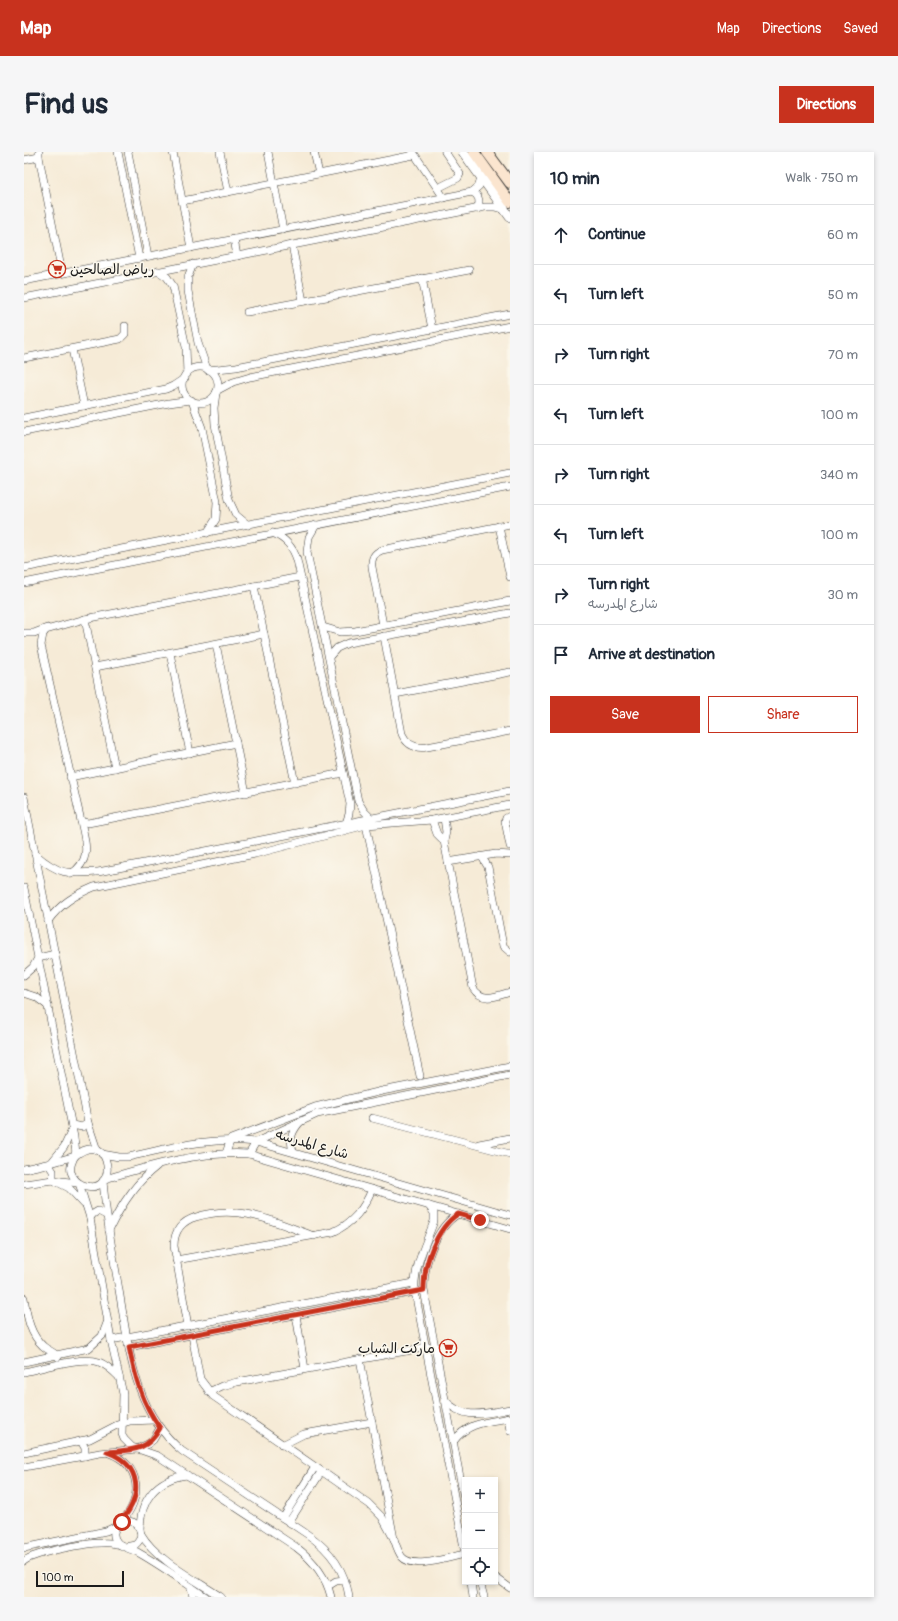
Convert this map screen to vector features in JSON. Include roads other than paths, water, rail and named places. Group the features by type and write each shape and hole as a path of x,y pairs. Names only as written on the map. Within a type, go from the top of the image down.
{"main road":[{"path":"474,152 507,205"},
{"path":"487,152 510,183"}],"street":[{"path":"118,152 139,258"},
{"path":"128,152 148,256"},
{"path":"173,152 191,248"},
{"path":"220,152 228,192"},
{"path":"268,152 283,230"},
{"path":"314,152 319,174"},
{"path":"438,188 458,178 460,174 445,152"},
{"path":"463,152 481,176 507,205 510,217"},
{"path":"182,201 319,174 413,153 444,198"},
{"path":"24,160 38,154 62,273"},
{"path":"24,281 472,192 479,186 481,176"},
{"path":"472,192 479,199 477,209"},
{"path":"24,298 490,206 507,205"},
{"path":"234,239 237,256"},
{"path":"292,245 302,301"},
{"path":"193,264 188,277 188,291 198,343 208,369 217,378 217,391 214,408 215,424 230,500 236,515 248,525"},
{"path":"247,312 469,270"},
{"path":"158,271 167,277 173,286 188,360 183,385 184,392 192,401 202,428 217,502 216,519 207,533"},
{"path":"422,278 429,330 428,342"},
{"path":"24,418 166,389 173,386 198,368 208,369 236,367 510,314"},
{"path":"24,358 120,339 125,334 125,326"},
{"path":"24,432 169,402 192,401 200,403 208,401 217,391 242,379 510,326"},
{"path":"72,349 84,406"},
{"path":"272,360 275,372"},
{"path":"111,400 114,414"},
{"path":"24,568 510,473"},
{"path":"24,583 510,487"},
{"path":"352,504 355,517"},
{"path":"383,625 371,562 375,554 382,550 510,524"},
{"path":"316,525 307,544 309,559 359,803 371,818"},
{"path":"499,526 510,577"},
{"path":"273,533 286,541 297,560 350,804 346,823"},
{"path":"145,545 147,558"},
{"path":"297,560 302,556 309,559"},
{"path":"24,634 34,633 85,619 300,577"},
{"path":"254,586 295,783"},
{"path":"323,627 334,631 346,632 510,601"},
{"path":"329,657 337,648 348,643 510,613"},
{"path":"437,615 440,626"},
{"path":"85,619 115,768"},
{"path":"49,628 43,634 41,645 87,852 83,862 71,874"},
{"path":"346,632 344,638 348,643"},
{"path":"95,667 264,634"},
{"path":"384,636 402,734 407,742 416,747 427,747 510,731"},
{"path":"216,644 246,792"},
{"path":"170,653 190,753"},
{"path":"395,694 510,672"},
{"path":"325,688 335,686"},
{"path":"70,777 236,743"},
{"path":"81,821 92,823 343,773"},
{"path":"35,854 53,868 71,874 98,872 510,791"},
{"path":"497,793 500,806"},
{"path":"24,797 88,1123 100,1152 108,1163 108,1169 104,1180 106,1215 127,1337 138,1387 154,1420 173,1444 323,1546 335,1562 345,1583 349,1597"},
{"path":"350,804 354,806 359,803"},
{"path":"48,921 55,910 67,900 80,892 101,885 255,854 366,825 432,820 510,804"},
{"path":"510,816 506,818 505,822 510,846"},
{"path":"444,818 446,832 444,841 473,988 479,995 487,998 510,992"},
{"path":"432,820 437,834 444,841"},
{"path":"366,825 420,1076"},
{"path":"252,842 255,854"},
{"path":"448,862 490,855 510,855"},
{"path":"490,855 488,867 502,943 505,949 510,952"},
{"path":"482,857 488,867"},
{"path":"98,872 98,879 101,885"},
{"path":"24,888 72,1127 75,1155 70,1167 71,1173 79,1183 90,1218 111,1340 124,1404 122,1434 124,1439 132,1447 158,1456 305,1553 318,1568 332,1597"},
{"path":"24,920 28,924 33,935"},
{"path":"24,975 33,966 38,958 55,954"},
{"path":"24,993 36,997 48,1006"},
{"path":"226,1153 231,1139 315,1107 382,1091 510,1066"},
{"path":"249,1154 256,1142 317,1114 510,1075"},
{"path":"426,1082 428,1091"},
{"path":"372,1118 510,1154"},
{"path":"293,1152 291,1139 292,1134 301,1121"},
{"path":"72,1127 78,1127 88,1123"},
{"path":"49,1164 64,1147 72,1127"},
{"path":"476,1145 510,1138"},
{"name":"شارع المدرسه","path":"100,1152 119,1157 128,1157 202,1142 231,1139 256,1142 510,1215"},
{"path":"24,1169 49,1164 75,1155 86,1149 100,1152"},
{"name":"شارع المدرسه","path":"104,1180 158,1165 199,1156 226,1153 249,1154 510,1229"},
{"path":"49,1164 53,1171 52,1180"},
{"path":"109,1231 116,1215 128,1196 145,1176 158,1165"},
{"path":"24,1184 52,1180 91,1186 104,1180"},
{"path":"52,1180 76,1194 87,1208"},
{"path":"176,1260 333,1232 352,1221 364,1206 372,1189"},
{"path":"429,1206 434,1213 434,1221 417,1268 414,1292 464,1549"},
{"path":"90,1218 98,1211 106,1215"},
{"path":"188,1326 176,1260 174,1240 183,1224 190,1219 218,1212 239,1212 314,1236"},
{"path":"458,1214 445,1225 436,1241 426,1271 424,1290 462,1488"},
{"path":"111,1340 414,1283"},
{"path":"129,1347 424,1290"},
{"path":"24,1298 27,1328 47,1349 58,1355 60,1364"},
{"path":"296,1315 305,1370"},
{"path":"24,1362 89,1348 102,1336 108,1319"},
{"path":"192,1335 200,1379 209,1392 217,1400 376,1510 386,1524 399,1553 403,1558 413,1563 419,1563 462,1555"},
{"path":"209,1392 222,1386 237,1382 434,1346"},
{"path":"360,1359 394,1539"},
{"path":"24,1372 60,1364 91,1360 106,1366 119,1377"},
{"path":"444,1399 449,1405 462,1413 476,1415 510,1409"},
{"path":"484,1414 483,1418 485,1422"},
{"path":"453,1442 461,1432 467,1428 485,1422 509,1418 510,1431"},
{"path":"24,1452 81,1441 98,1436 123,1423 138,1420 154,1420"},
{"path":"282,1445 304,1434 372,1422"},
{"path":"24,1467 107,1452 137,1449 153,1440 160,1428"},
{"path":"81,1441 85,1448 84,1456"},
{"path":"107,1452 127,1463 136,1478 136,1487 130,1511 115,1529 114,1537 118,1543 123,1546 135,1545 139,1540 142,1512 150,1495 164,1482 171,1478 187,1476"},
{"path":"286,1520 315,1467"},
{"path":"286,1520 321,1472"},
{"path":"24,1548 106,1531 125,1521 132,1521 137,1525 149,1546 160,1556 221,1597"},
{"path":"24,1561 35,1555 96,1543 113,1543 139,1553 206,1597"},
{"path":"33,1546 32,1550 35,1555"},
{"path":"155,1563 155,1557 160,1556"},
{"path":"498,1579 510,1588"},
{"path":"328,1586 336,1581 345,1583 355,1597"},
{"path":"471,1585 473,1597"},
{"path":"481,1585 484,1597"},
{"path":"191,1587 193,1597"}],"place":[{"name":"رياض الصالحين","path":"57,269"},
{"name":"ماركت الشباب","path":"448,1348"}]}
